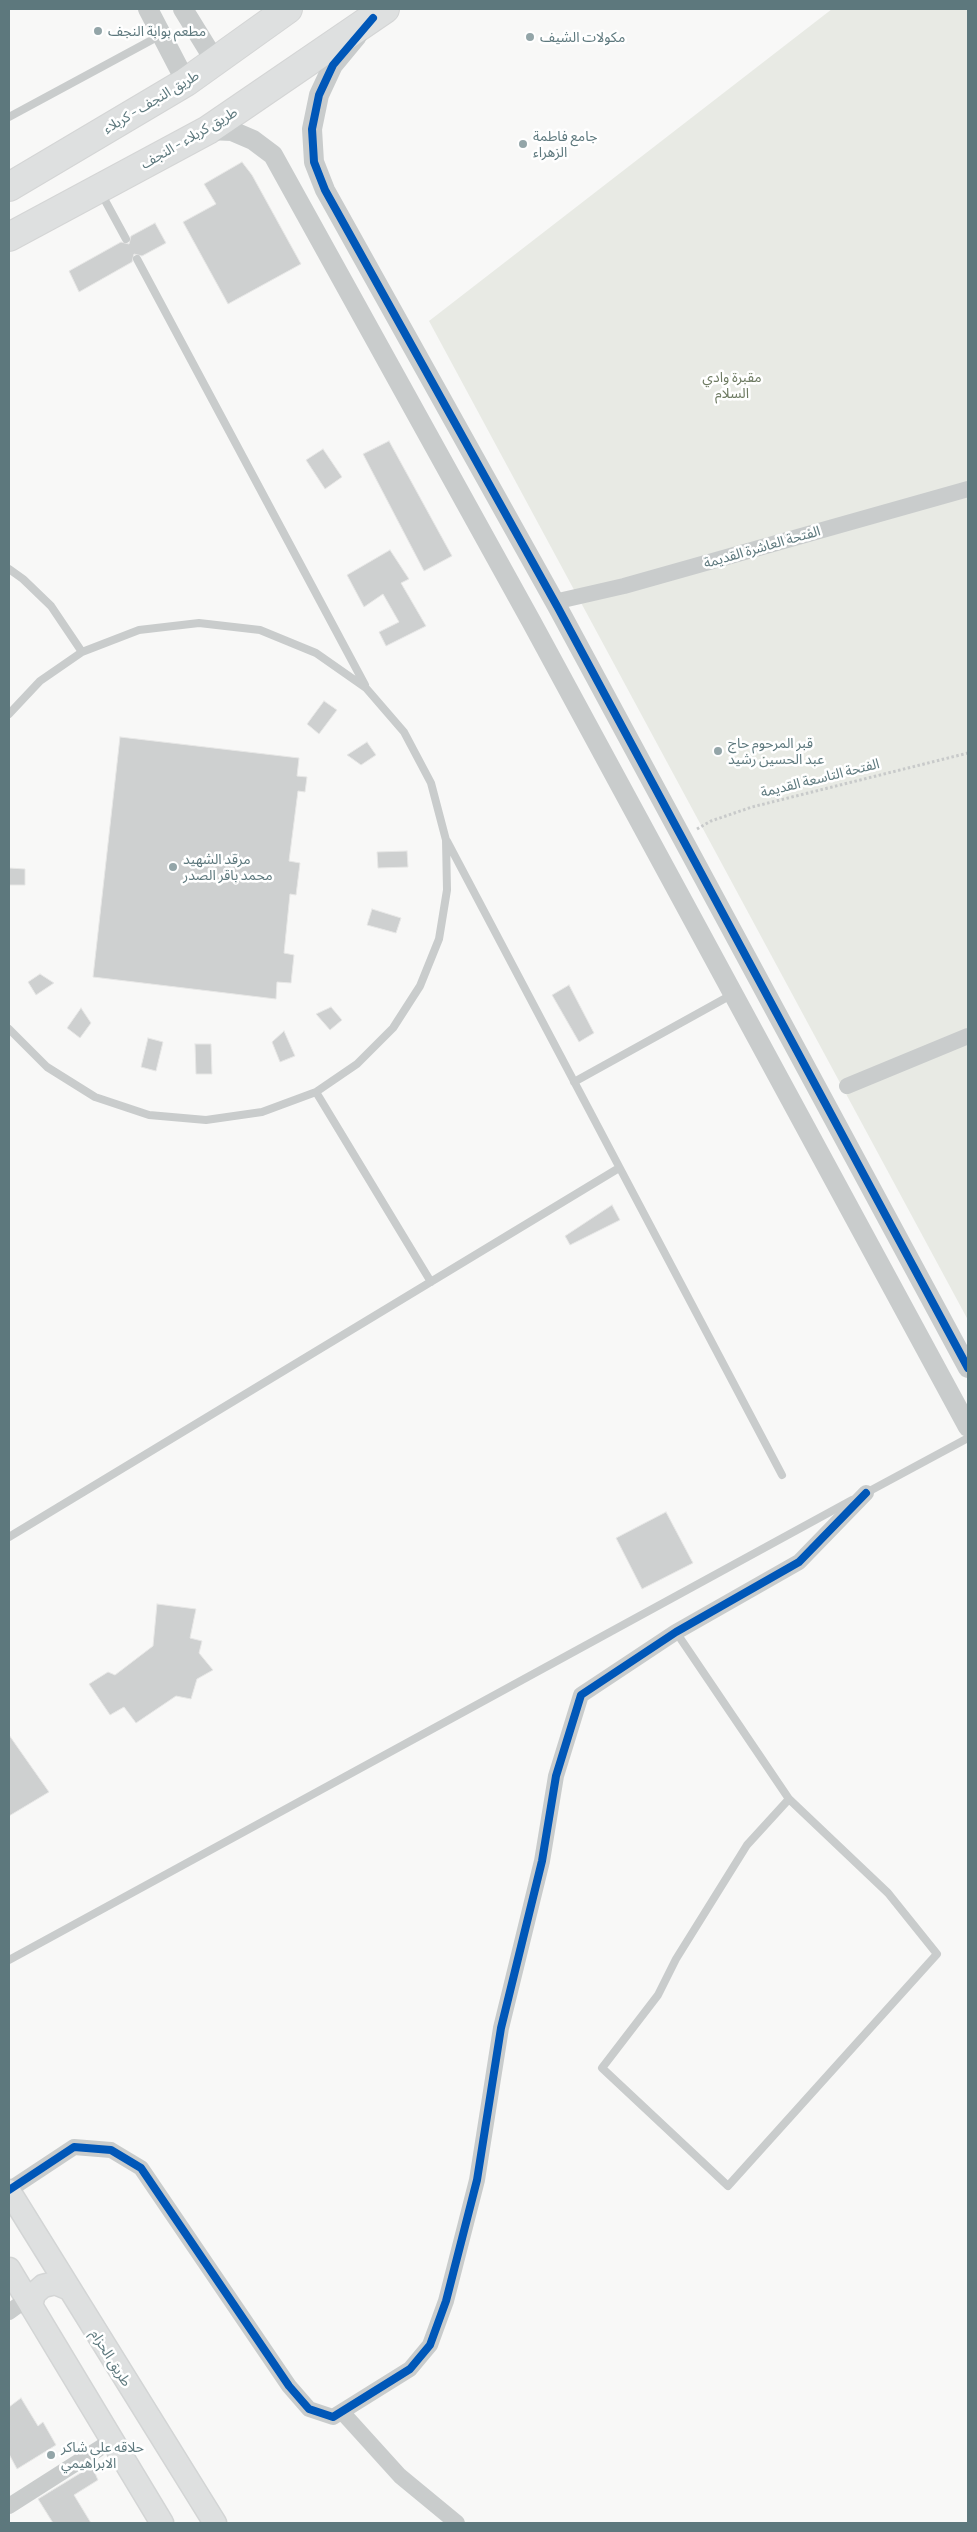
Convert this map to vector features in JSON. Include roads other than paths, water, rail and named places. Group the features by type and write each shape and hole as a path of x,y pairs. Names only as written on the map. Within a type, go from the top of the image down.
{"highway":[{"name":"طريق النجف - کربلاء","path":"9,187 186,82 288,9"},
{"name":"طريق کربلاء - النجف","path":"11,236 208,130 379,14"}],"main road":[{"name":"طريق الحزام","path":"9,2190 67,2288 215,2523"},
{"path":"9,2269 162,2523"},
{"path":"29,2303 34,2294 43,2286 55,2283 67,2288"}],"street":[{"path":"148,9 186,82"},
{"path":"183,9 215,61"},
{"path":"379,14 333,65 319,95 312,128 314,162 325,190 585,658 968,1368"},
{"path":"208,130 232,131 253,140 273,155 591,732 968,1426"},
{"name":"الفتحة العاشرة القديمة","path":"554,602 624,586 968,489"},
{"path":"562,679 575,676 580,671 585,658"},
{"path":"591,732 593,726 602,720 619,721"},
{"path":"847,1086 968,1036"},
{"path":"9,2190 74,2147 111,2150 141,2168 289,2386 309,2410 333,2417 410,2369 430,2346 446,2300 477,2180 501,2028 542,1861 556,1776 581,1694 676,1632 799,1562 866,1493"},
{"path":"9,2312 29,2303"},
{"path":"342,2412 400,2476 456,2523"},
{"path":"9,2506 111,2441"}],"lane":[{"path":"9,117 162,34"},
{"path":"99,190 126,239"},
{"path":"137,259 366,688 404,732 431,783 446,840 782,1475"},
{"path":"9,569 23,579 51,606 82,652"},
{"path":"9,714 40,681 82,652 139,630 200,623 260,630 316,653 366,688"},
{"path":"9,1029 47,1067 95,1097 149,1115 206,1120 262,1112 316,1092 357,1064 393,1028 420,986 439,940 447,890 446,840"},
{"path":"574,1082 733,994"},
{"path":"316,1092 431,1282"},
{"path":"9,1537 619,1168"},
{"path":"9,1960 968,1438"},
{"path":"676,1632 789,1799 888,1893 937,1954 728,2186 602,2068 658,1995 676,1959 747,1845 789,1799"}],"place":[{"name":"مطعم بوابة النجف","path":"98,31"},
{"name":"مكولات الشيف","path":"530,37"},
{"name":"جامع فاطمة الزهراء","path":"523,144"},
{"name":"قبر المرحوم حاج عبد الحسين رشيد","path":"718,751"},
{"name":"مرقد الشهيد محمد باقر الصدر","path":"173,867"},
{"name":"حلاقه علي شاكر الابراهيمي","path":"51,2455"}],"park label":[{"name":"مقبرة وادي السلام","path":"732,386"}]}
